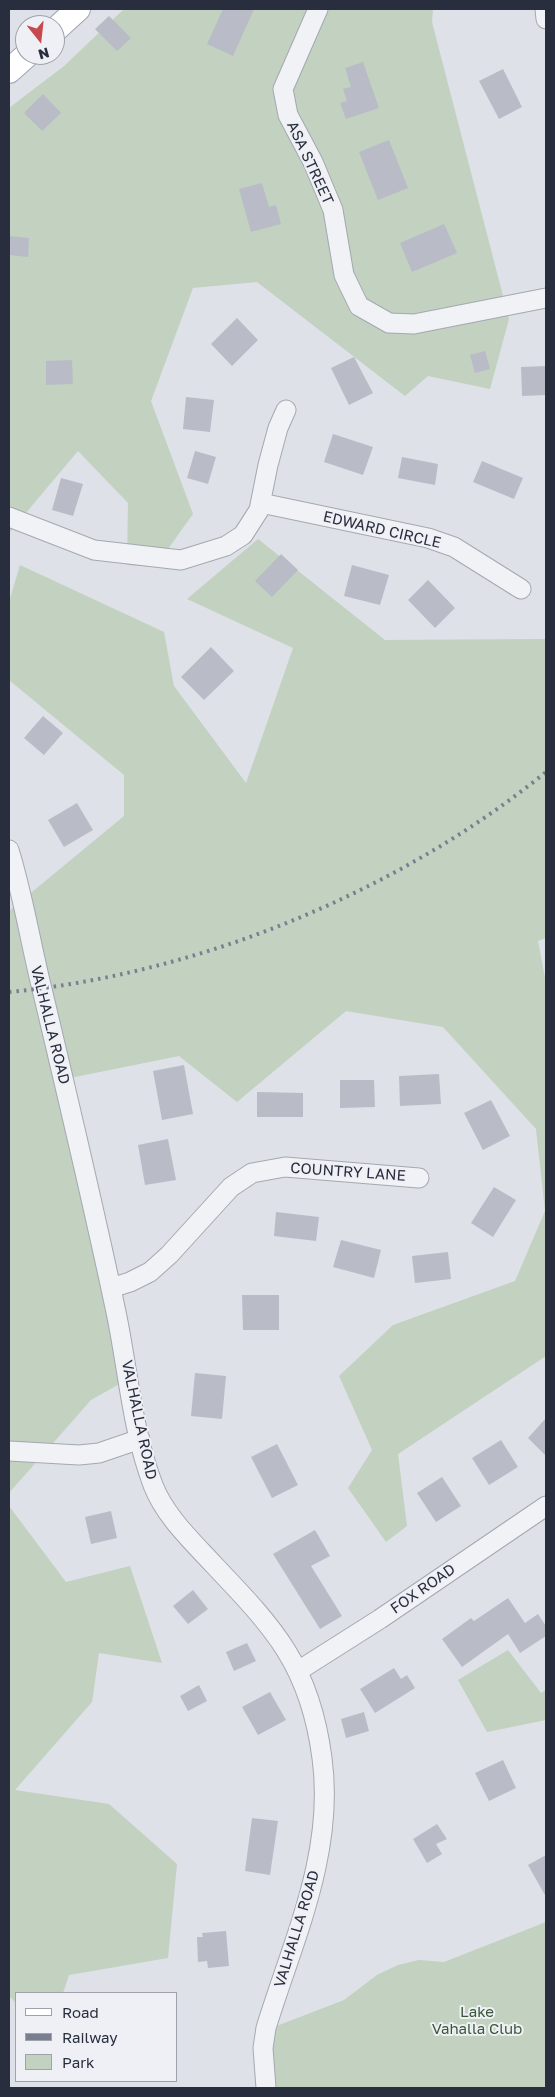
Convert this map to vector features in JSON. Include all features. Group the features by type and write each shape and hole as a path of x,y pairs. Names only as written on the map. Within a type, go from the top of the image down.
{"main road":[{"path":"65,21 78,9"}],"street":[{"name":"ASA STREET","path":"318,9 283,89 288,115 312,162 333,210 344,275 360,306 389,323 414,324 546,298"},
{"path":"545,9 546,19"},
{"path":"9,517 94,550 181,560 226,546 250,528 261,503 278,428 286,410"},
{"name":"EDWARD CIRCLE","path":"261,503 428,538 454,547 521,589"},
{"name":"VALHALLA ROAD","path":"9,850 19,882 30,942 76,1129 111,1288 140,1439 152,1482 171,1518 258,1612 280,1639 298,1671 312,1710 323,1762 322,1829 311,1892 266,2028 263,2048 266,2088"},
{"name":"COUNTRY LANE","path":"111,1288 130,1282 150,1272 169,1255 231,1187 252,1173 285,1167 419,1178"},
{"path":"9,1451 79,1456 99,1453 140,1439"},
{"name":"FOX ROAD","path":"298,1671 546,1506"}],"green space":[{"path":"124,9 433,9 432,22 509,319 490,389 428,376 405,396 257,282 193,288 151,401 193,514 155,567 127,565 128,503 78,451 9,533 9,108 64,66"},
{"path":"258,539 385,640 546,639 546,938 538,941 546,983 546,1356 398,1454 407,1526 386,1542 348,1488 372,1450 339,1376 393,1325 515,1281 545,1211 536,1129 443,1027 346,1011 237,1102 179,1056 65,1079 123,1382 91,1400 9,1493 9,911 124,816 124,775 9,680 9,602 20,565 164,632 174,686 246,783 293,648 187,599"},
{"path":"9,1506 66,1582 130,1566 162,1663 99,1653 92,1702 15,1790 109,1804 177,1864 168,1958 69,1975 63,1992 15,1992 15,2002 9,1996"},
{"path":"508,1650 541,1693 546,1690 546,1720 487,1732 458,1680"},
{"name":"Lake Vahalla Club","path":"546,1922 546,2088 267,2088 261,2032 344,2000 377,1975 398,1965 419,1960 444,1962"}],"building":[{"path":"223,9 254,9 233,56 207,44"},
{"path":"109,16 131,38 117,51 95,29"},
{"path":"363,62 379,108 346,119 340,103 347,101 343,89 351,87 345,68"},
{"path":"503,69 522,107 499,119 479,81"},
{"path":"43,94 61,113 42,131 24,113"},
{"path":"389,140 408,188 378,200 359,152"},
{"path":"262,183 269,207 276,205 281,224 251,232 239,189"},
{"path":"444,224 457,253 412,272 400,243"},
{"path":"9,236 29,238 28,257 9,255"},
{"path":"237,318 258,340 232,366 211,344"},
{"path":"485,351 490,369 475,373 470,355"},
{"path":"354,357 373,393 349,405 331,368"},
{"path":"72,360 73,384 46,385 46,361"},
{"path":"546,366 546,395 522,396 521,367"},
{"path":"186,397 214,400 210,432 183,429"},
{"path":"333,434 373,447 363,475 324,462"},
{"path":"195,451 216,457 208,484 187,478"},
{"path":"402,457 438,464 435,485 398,478"},
{"path":"482,461 523,478 514,499 473,482"},
{"path":"61,478 83,484 73,516 52,510"},
{"path":"281,554 298,570 272,597 255,581"},
{"path":"352,565 389,575 380,605 344,596"},
{"path":"428,580 455,608 435,628 408,600"},
{"path":"211,647 234,671 204,700 181,677"},
{"path":"43,716 63,733 44,755 24,738"},
{"path":"77,803 93,830 64,847 48,820"},
{"path":"184,1065 193,1114 162,1120 153,1071"},
{"path":"439,1074 441,1104 400,1106 399,1076"},
{"path":"340,1080 374,1080 375,1107 340,1108"},
{"path":"257,1092 303,1093 303,1117 257,1117"},
{"path":"491,1100 510,1136 483,1150 464,1113"},
{"path":"168,1139 176,1180 145,1185 138,1145"},
{"path":"494,1187 516,1200 493,1237 471,1223"},
{"path":"276,1212 319,1217 316,1241 274,1236"},
{"path":"341,1240 381,1250 374,1278 333,1267"},
{"path":"448,1252 451,1279 415,1283 412,1256"},
{"path":"242,1295 279,1295 279,1330 243,1330"},
{"path":"195,1373 226,1376 222,1419 191,1416"},
{"path":"546,1418 546,1456 528,1438"},
{"path":"501,1440 518,1467 489,1485 472,1458"},
{"path":"277,1444 298,1485 272,1498 251,1457"},
{"path":"442,1477 461,1506 436,1522 417,1493"},
{"path":"111,1511 117,1538 91,1544 85,1517"},
{"path":"315,1530 330,1556 311,1566 342,1616 320,1629 273,1554"},
{"path":"193,1590 208,1609 188,1624 173,1606"},
{"path":"508,1598 525,1623 538,1614 546,1626 546,1636 520,1653 508,1634 462,1667 442,1639 471,1618 474,1621"},
{"path":"247,1643 256,1661 234,1671 226,1652"},
{"path":"394,1668 401,1679 407,1675 415,1688 375,1713 360,1689"},
{"path":"199,1685 207,1701 188,1711 180,1696"},
{"path":"270,1692 286,1720 258,1735 242,1707"},
{"path":"364,1712 369,1731 346,1738 341,1719"},
{"path":"503,1760 516,1788 489,1801 475,1773"},
{"path":"252,1818 278,1821 270,1875 245,1871"},
{"path":"437,1824 447,1839 436,1844 442,1854 427,1863 413,1839"},
{"path":"546,1855 546,1897 528,1865"},
{"path":"226,1931 229,1966 208,1968 207,1961 198,1962 197,1937 203,1937 202,1933"}],"railway":[{"path":"9,992 81,982 152,967 223,946 293,920 361,890 426,854 488,815 546,772"}]}
